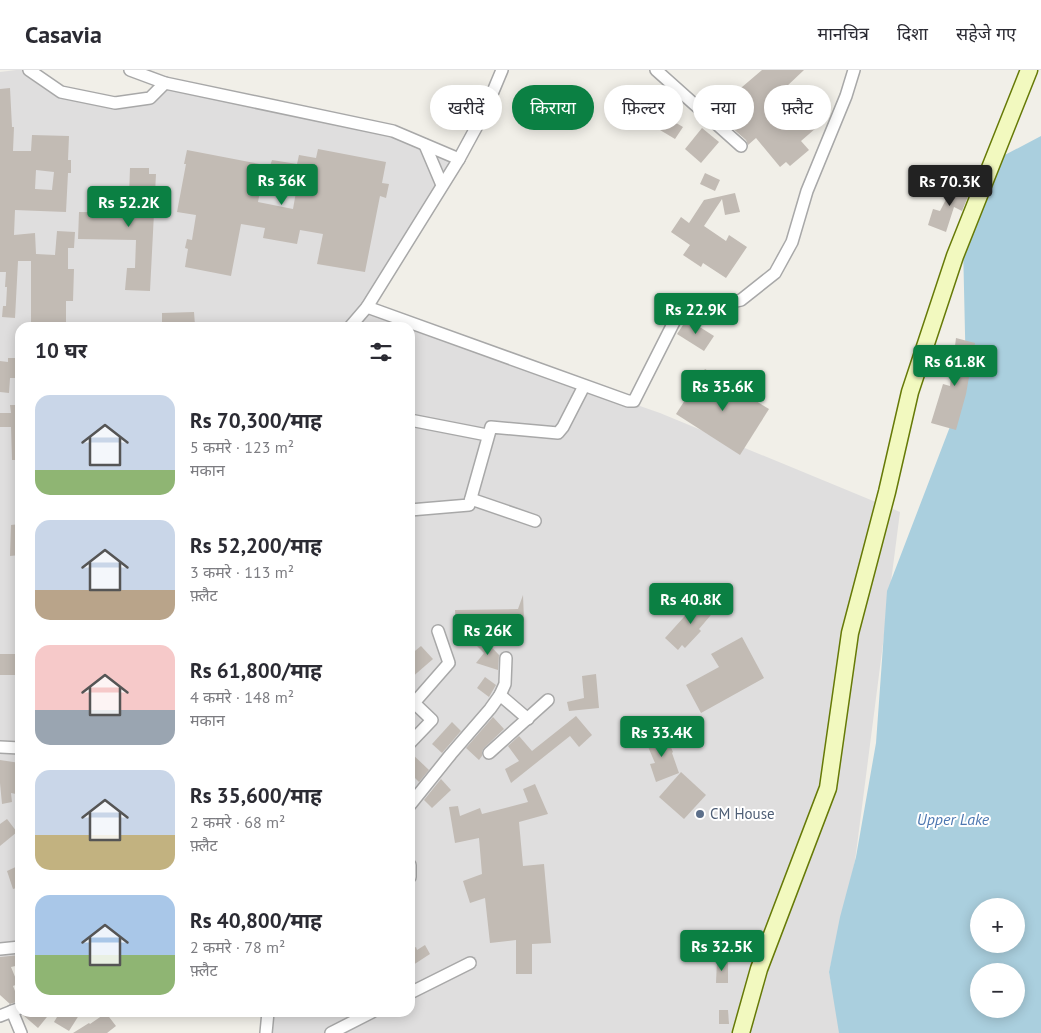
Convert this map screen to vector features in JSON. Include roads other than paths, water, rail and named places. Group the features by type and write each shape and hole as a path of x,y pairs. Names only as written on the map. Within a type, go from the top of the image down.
{"street":[{"path":"30,70 61,92 115,103 150,98 165,83"},
{"path":"130,70 144,73 165,83 393,131 459,159"},
{"path":"354,322 366,307 459,159 484,113 502,70"},
{"path":"656,70 741,146"},
{"path":"415,325 584,386 628,401 634,401 678,314 685,307 692,303 718,305 741,300 775,273 792,242 807,191 846,96 854,70"},
{"path":"740,1033 759,969 828,788 850,634 888,492 910,392 955,256 1030,70"},
{"path":"425,145 442,185"},
{"path":"366,307 407,322"},
{"path":"415,510 469,505 487,435 491,427 558,433 584,386"},
{"path":"415,421 487,435"},
{"path":"471,499 535,521"},
{"path":"415,698 449,663 438,631"},
{"path":"415,799 500,695 504,684 506,658"},
{"path":"500,695 528,719"},
{"path":"489,753 548,700"},
{"path":"415,704 432,720 415,738"},
{"path":"0,747 15,748"},
{"path":"0,949 15,948"},
{"path":"415,990 470,963"},
{"path":"0,1016 15,1009"},
{"path":"18,1017 21,1033"},
{"path":"266,1033 268,1017"},
{"path":"331,1033 362,1017"}],"water":[{"name":"Upper Lake","path":"1041,136 1041,1033 839,1033 829,972 840,917 856,857 876,743 887,591 951,424 966,377 963,244 1001,157"}],"place":[{"name":"CM House","path":"700,814"}]}
